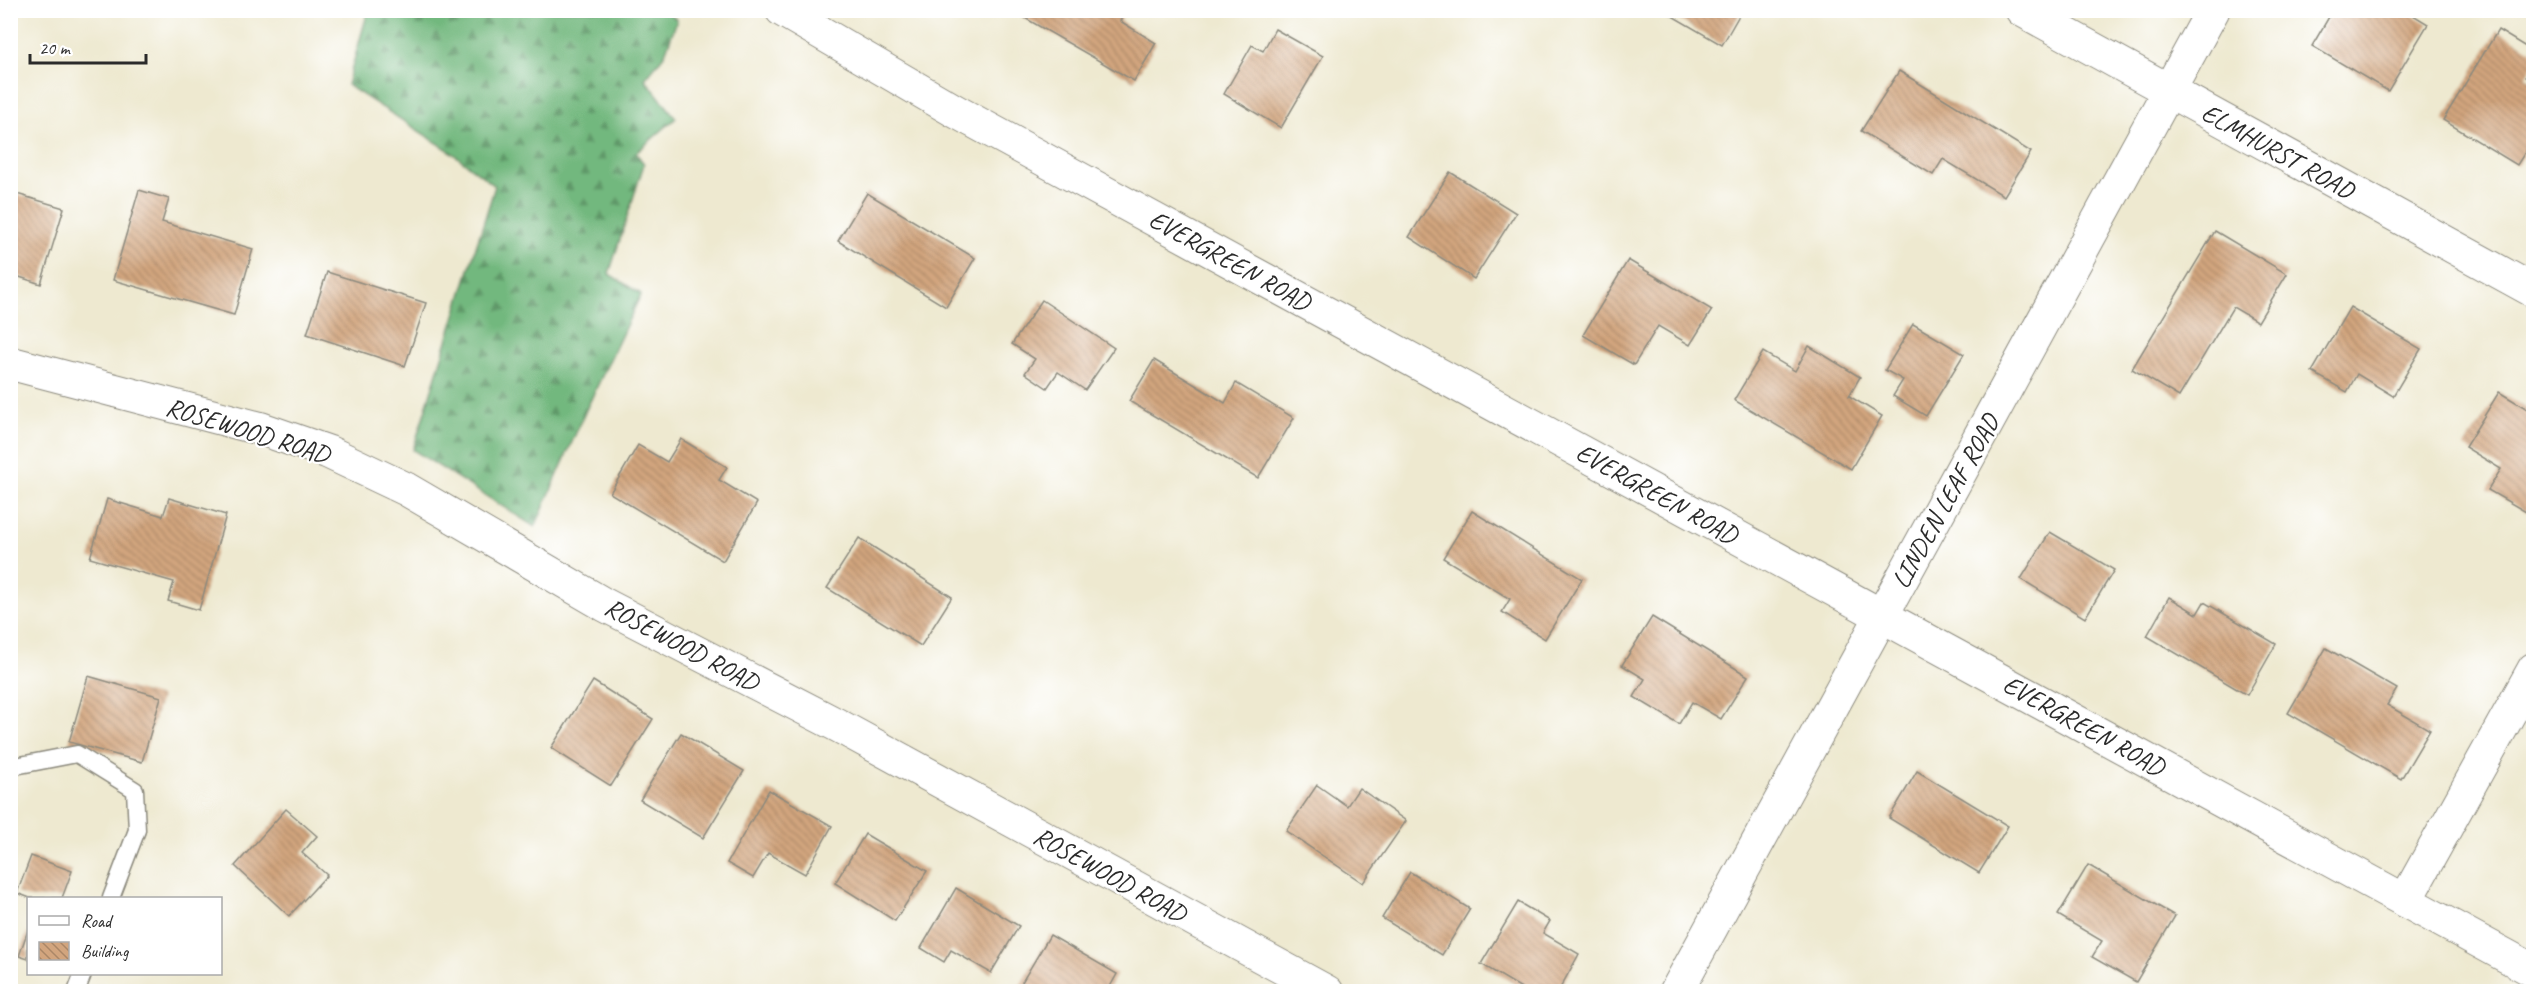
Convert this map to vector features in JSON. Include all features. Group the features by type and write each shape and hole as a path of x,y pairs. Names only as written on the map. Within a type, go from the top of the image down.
{"street":[{"name":"EVERGREEN ROAD","path":"782,10 976,122 2534,971"},
{"name":"ELMHURST ROAD","path":"2022,10 2534,291"},
{"name":"LINDEN LEAF ROAD","path":"1676,992 2213,10"},
{"name":"ROSEWOOD ROAD","path":"10,363 262,429 328,452 406,489 605,604 839,726 1327,992"},
{"path":"2405,901 2534,669"}],"lane":[{"path":"10,767 77,754 135,790 137,830 111,897"},
{"path":"76,992 83,975"}],"green space":[{"path":"665,10 677,20 665,54 645,79 676,118 636,153 644,164 609,274 641,294 586,410 535,527 413,450 495,186 447,149 347,85 368,11"}],"building":[{"path":"1011,10 1126,10 1120,21 1156,43 1134,81"},
{"path":"1662,10 1742,10 1722,45"},
{"path":"2333,10 2405,10 2428,24 2388,91 2312,46"},
{"path":"1275,29 1323,56 1281,128 1224,94 1252,45 1263,51"},
{"path":"2498,30 2534,52 2534,63 2526,77 2534,82 2534,138 2517,165 2443,120"},
{"path":"1899,71 2031,152 2004,196 1943,159 1933,175 1861,131"},
{"path":"1450,172 1516,213 1474,279 1409,237"},
{"path":"139,190 169,199 162,222 253,249 234,315 113,280"},
{"path":"10,192 64,208 41,284 10,274"},
{"path":"867,193 975,258 946,307 838,241"},
{"path":"2215,231 2287,274 2258,322 2233,307 2179,397 2132,369"},
{"path":"1628,260 1712,310 1690,345 1658,326 1634,365 1583,335"},
{"path":"327,272 426,303 405,366 307,334"},
{"path":"1042,300 1114,348 1085,390 1058,372 1047,388 1025,373 1035,359 1012,344"},
{"path":"2350,307 2421,349 2393,396 2357,374 2347,392 2312,372"},
{"path":"1913,324 1964,354 1926,416 1893,396 1903,380 1885,370"},
{"path":"1809,346 1860,377 1849,396 1882,416 1851,469 1734,400 1763,352 1795,371"},
{"path":"1154,360 1225,403 1236,383 1294,418 1258,478 1129,401"},
{"path":"2499,392 2534,413 2534,500 2526,512 2488,490 2501,469 2465,447"},
{"path":"681,439 727,467 719,480 757,503 723,561 610,493 638,445 667,462"},
{"path":"169,498 226,515 199,610 168,601 174,582 90,558 107,499 163,516"},
{"path":"1472,511 1582,579 1545,639 1502,612 1510,599 1443,558"},
{"path":"2050,532 2114,570 2085,618 2021,579"},
{"path":"859,538 952,597 921,646 827,588"},
{"path":"2169,597 2197,614 2204,602 2276,644 2247,695 2147,636"},
{"path":"1652,617 1748,676 1721,719 1692,702 1679,724 1634,697 1645,679 1622,665"},
{"path":"2326,648 2397,689 2387,705 2430,730 2401,779 2288,713"},
{"path":"88,676 161,697 142,762 69,742"},
{"path":"593,681 653,719 611,786 551,748"},
{"path":"681,733 744,771 703,838 640,800"},
{"path":"1917,771 2008,826 1979,873 1889,818"},
{"path":"1317,785 1347,806 1359,788 1406,821 1363,883 1286,831"},
{"path":"769,790 832,826 805,874 768,853 753,878 727,863"},
{"path":"286,809 317,836 302,853 327,875 289,916 235,866"},
{"path":"865,834 927,871 895,921 835,883"},
{"path":"31,856 72,871 62,897 27,897 17,893"},
{"path":"2088,865 2175,916 2136,982 2092,957 2102,941 2058,915"},
{"path":"1410,872 1470,909 1442,955 1382,918"},
{"path":"956,888 1019,926 991,973 951,950 944,962 921,948"},
{"path":"1518,902 1550,921 1543,933 1579,954 1558,992 1528,992 1481,964"},
{"path":"27,933 27,959 19,956"},
{"path":"1050,935 1117,974 1107,992 1026,992 1019,987"}]}
